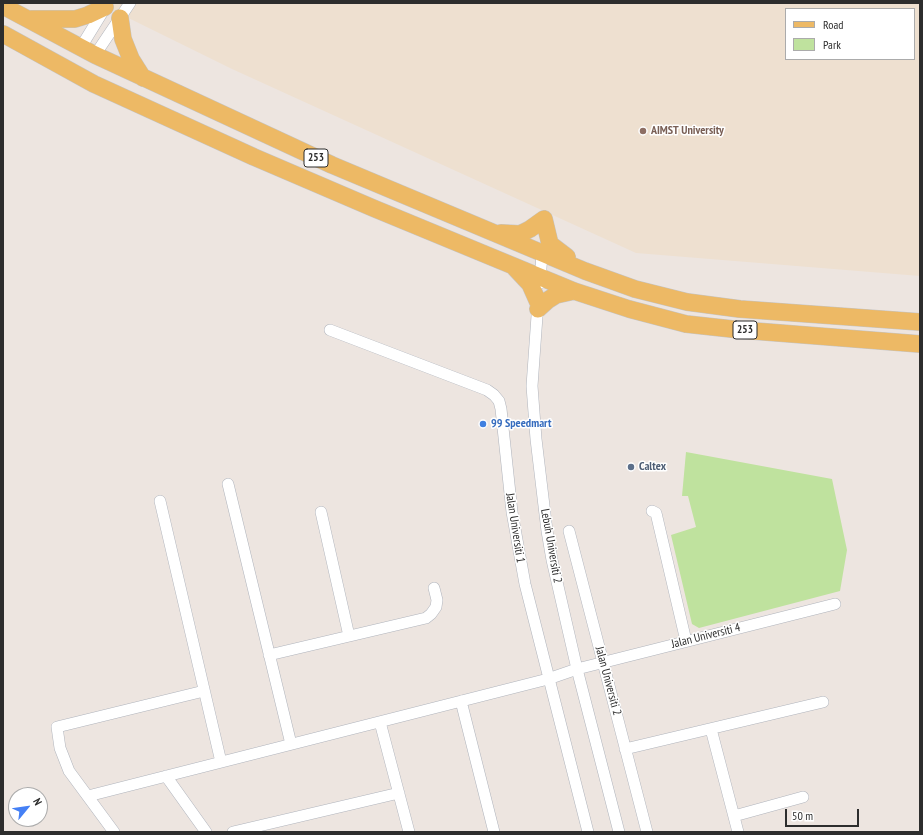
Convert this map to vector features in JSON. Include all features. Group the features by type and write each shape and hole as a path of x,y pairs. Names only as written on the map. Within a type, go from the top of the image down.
{"main road":[{"path":"26,19 75,19 88,16 107,5"},
{"name":"253","path":"3,6 87,53 332,165 585,271 635,289 687,302 740,309 920,322"},
{"path":"120,18 123,39 131,59 143,78"},
{"name":"253","path":"3,34 94,84 275,166 540,277 630,309 686,324 741,330 920,344"},
{"path":"56,63 87,53 94,84"},
{"path":"492,232 520,234 530,229 544,218 550,244 585,271"},
{"path":"513,265 530,284 538,306 556,295 574,290"}],"street":[{"path":"87,53 120,18 130,3"},
{"path":"87,53 107,5"},
{"name":"Lebuh Universiti 2","path":"542,253 532,386 540,484 552,560 577,669 619,832"},
{"name":"Jalan Universiti 1","path":"330,330 487,390 499,401 516,540 525,584 588,832"},
{"path":"228,484 291,744"},
{"path":"160,501 221,762"},
{"path":"652,511 656,513 686,641"},
{"path":"321,512 349,636"},
{"name":"Jalan Universiti 2","path":"569,531 647,832"},
{"path":"269,655 426,618 436,607 437,600 434,588"},
{"name":"Jalan Universiti 4","path":"88,796 548,679 603,662 835,604"},
{"path":"114,832 88,796 74,780 64,762 57,727 204,691"},
{"path":"461,701 494,832"},
{"path":"625,749 824,702"},
{"path":"380,722 409,832"},
{"path":"711,729 738,832"},
{"path":"166,776 206,832"},
{"path":"233,832 399,792"},
{"path":"734,816 803,797"}],"shaded area":[{"name":"AIMST University","path":"98,3 920,3 920,276 636,253 232,69"}],"green space":[{"path":"686,452 832,479 847,550 840,591 699,628 692,624 671,535 696,527 688,496 682,496"}],"place":[{"name":"AIMST University","path":"643,131"},
{"name":"99 Speedmart","path":"483,424"},
{"name":"Caltex","path":"631,467"}]}
